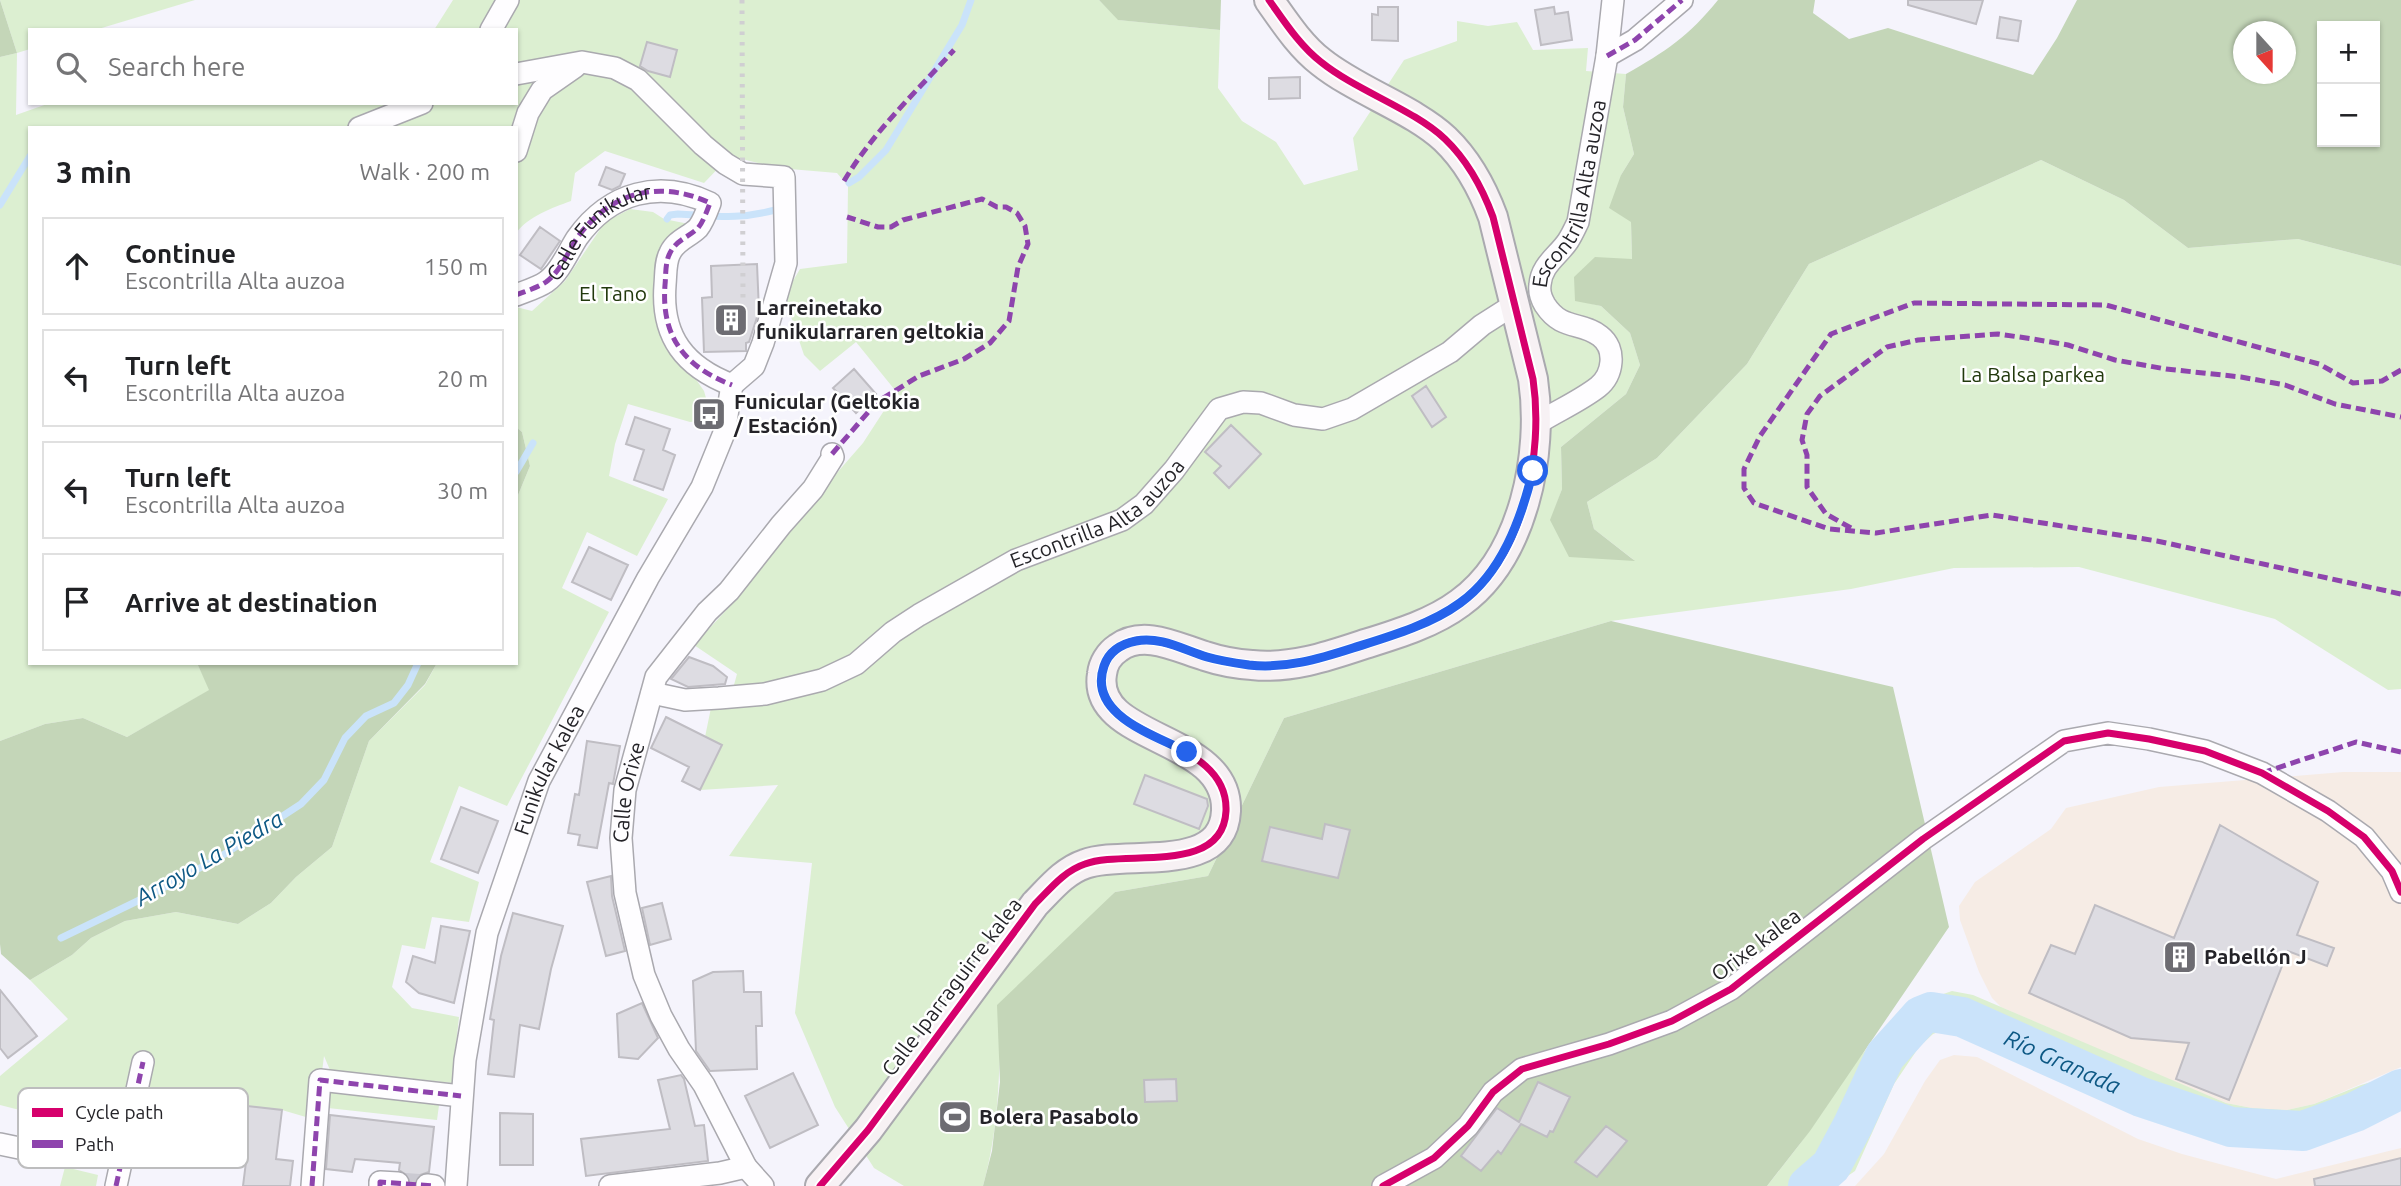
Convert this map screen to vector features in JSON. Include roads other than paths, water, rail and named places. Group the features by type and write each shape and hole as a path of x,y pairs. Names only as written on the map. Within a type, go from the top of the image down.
{"street":[{"path":"492,28 508,0"},
{"name":"Escontrilla Alta auzoa","path":"1198,760 1131,724 1110,706 1101,687 1101,675 1112,653 1120,646 1144,639 1230,662 1273,666 1297,664 1375,641 1438,617 1461,603 1476,589 1503,553 1527,495 1533,471 1538,423 1533,379 1493,216 1476,177 1444,138 1319,61 1302,44 1269,0"},
{"name":"Escontrilla Alta auzoa","path":"1538,423 1599,386 1610,370 1611,355 1607,343 1600,335 1561,322 1542,300 1539,285 1546,264 1568,241 1578,222 1613,0"},
{"path":"1606,56 1635,40 1682,0"},
{"path":"518,145 528,113 541,90 582,62"},
{"path":"518,74 582,62 614,68 638,80 676,120 726,164 743,174 784,177 786,263 754,366 732,385"},
{"path":"364,126 417,105"},
{"name":"Calle Funikular","path":"518,294 547,282 592,220 611,204 653,191 687,194 710,203 699,227 681,238 669,253 665,314 670,331 689,360 708,376 732,385"},
{"name":"Escontrilla Alta auzoa","path":"652,693 685,700 719,698 765,694 822,680 856,664 893,632 1016,559 1122,520 1144,504 1174,470 1219,409 1243,402 1261,403 1294,415 1323,419 1352,409 1450,352 1482,325 1515,304"},
{"name":"Funikular kalea","path":"456,1186 465,1060 487,933 539,781 648,578 702,487 724,433 732,385"},
{"name":"Calle Orixe","path":"746,1167 704,1084 661,1016 644,975 625,893 621,838 625,790 656,677 707,612 729,591 780,525 813,489 833,457 832,454"},
{"name":"Orixe kalea","path":"1383,1186 1434,1157 1468,1126 1493,1092 1522,1069 1609,1044 1672,1021 1731,989 1923,839 2064,741 2108,733 2149,739 2205,751 2262,773 2328,811 2364,837 2392,871 2401,892"},
{"name":"Calle Iparraguirre kalea","path":"820,1186 869,1130 1035,904 1068,872 1082,865 1112,858 1178,856 1206,846 1217,837 1226,811 1224,797 1220,782 1198,760"},
{"path":"138,1088 144,1062"},
{"path":"312,1186 320,1080 461,1096"},
{"path":"0,1144 18,1148"},
{"path":"610,1186 720,1173 746,1167 763,1186"},
{"path":"116,1186 120,1168"}],"waterway":[{"name":"Arroyo La Piedra","path":"849,183 859,177 886,150 962,25 971,0"},
{"path":"0,205 28,159"},
{"name":"Arroyo La Piedra","path":"667,219 670,215 678,214 738,216 775,210"},
{"name":"Arroyo La Piedra","path":"518,469 533,443"},
{"name":"Arroyo La Piedra","path":"61,938 156,892 220,857 301,804 324,780 345,738 366,716 394,703 408,685 417,665"},
{"name":"Río Granada","path":"1808,1186 1831,1166 1885,1056 1921,1016 1931,1012 1962,1017 2141,1097 2231,1127 2303,1131 2355,1112 2401,1089"}],"tunnel":[{"path":"398,1183 427,1185"}],"railway":[{"path":"742,0 743,301"}],"place":[{"name":"Larreinetako funikularraren geltokia","path":"731,320"},
{"name":"Funicular (Geltokia / Estación)","path":"709,414"},
{"name":"Pabellón J","path":"2180,957"},
{"name":"Bolera Pasabolo","path":"955,1117"}],"park label":[{"name":"El Tano","path":"613,294"},
{"name":"La Balsa parkea","path":"2033,375"}]}
